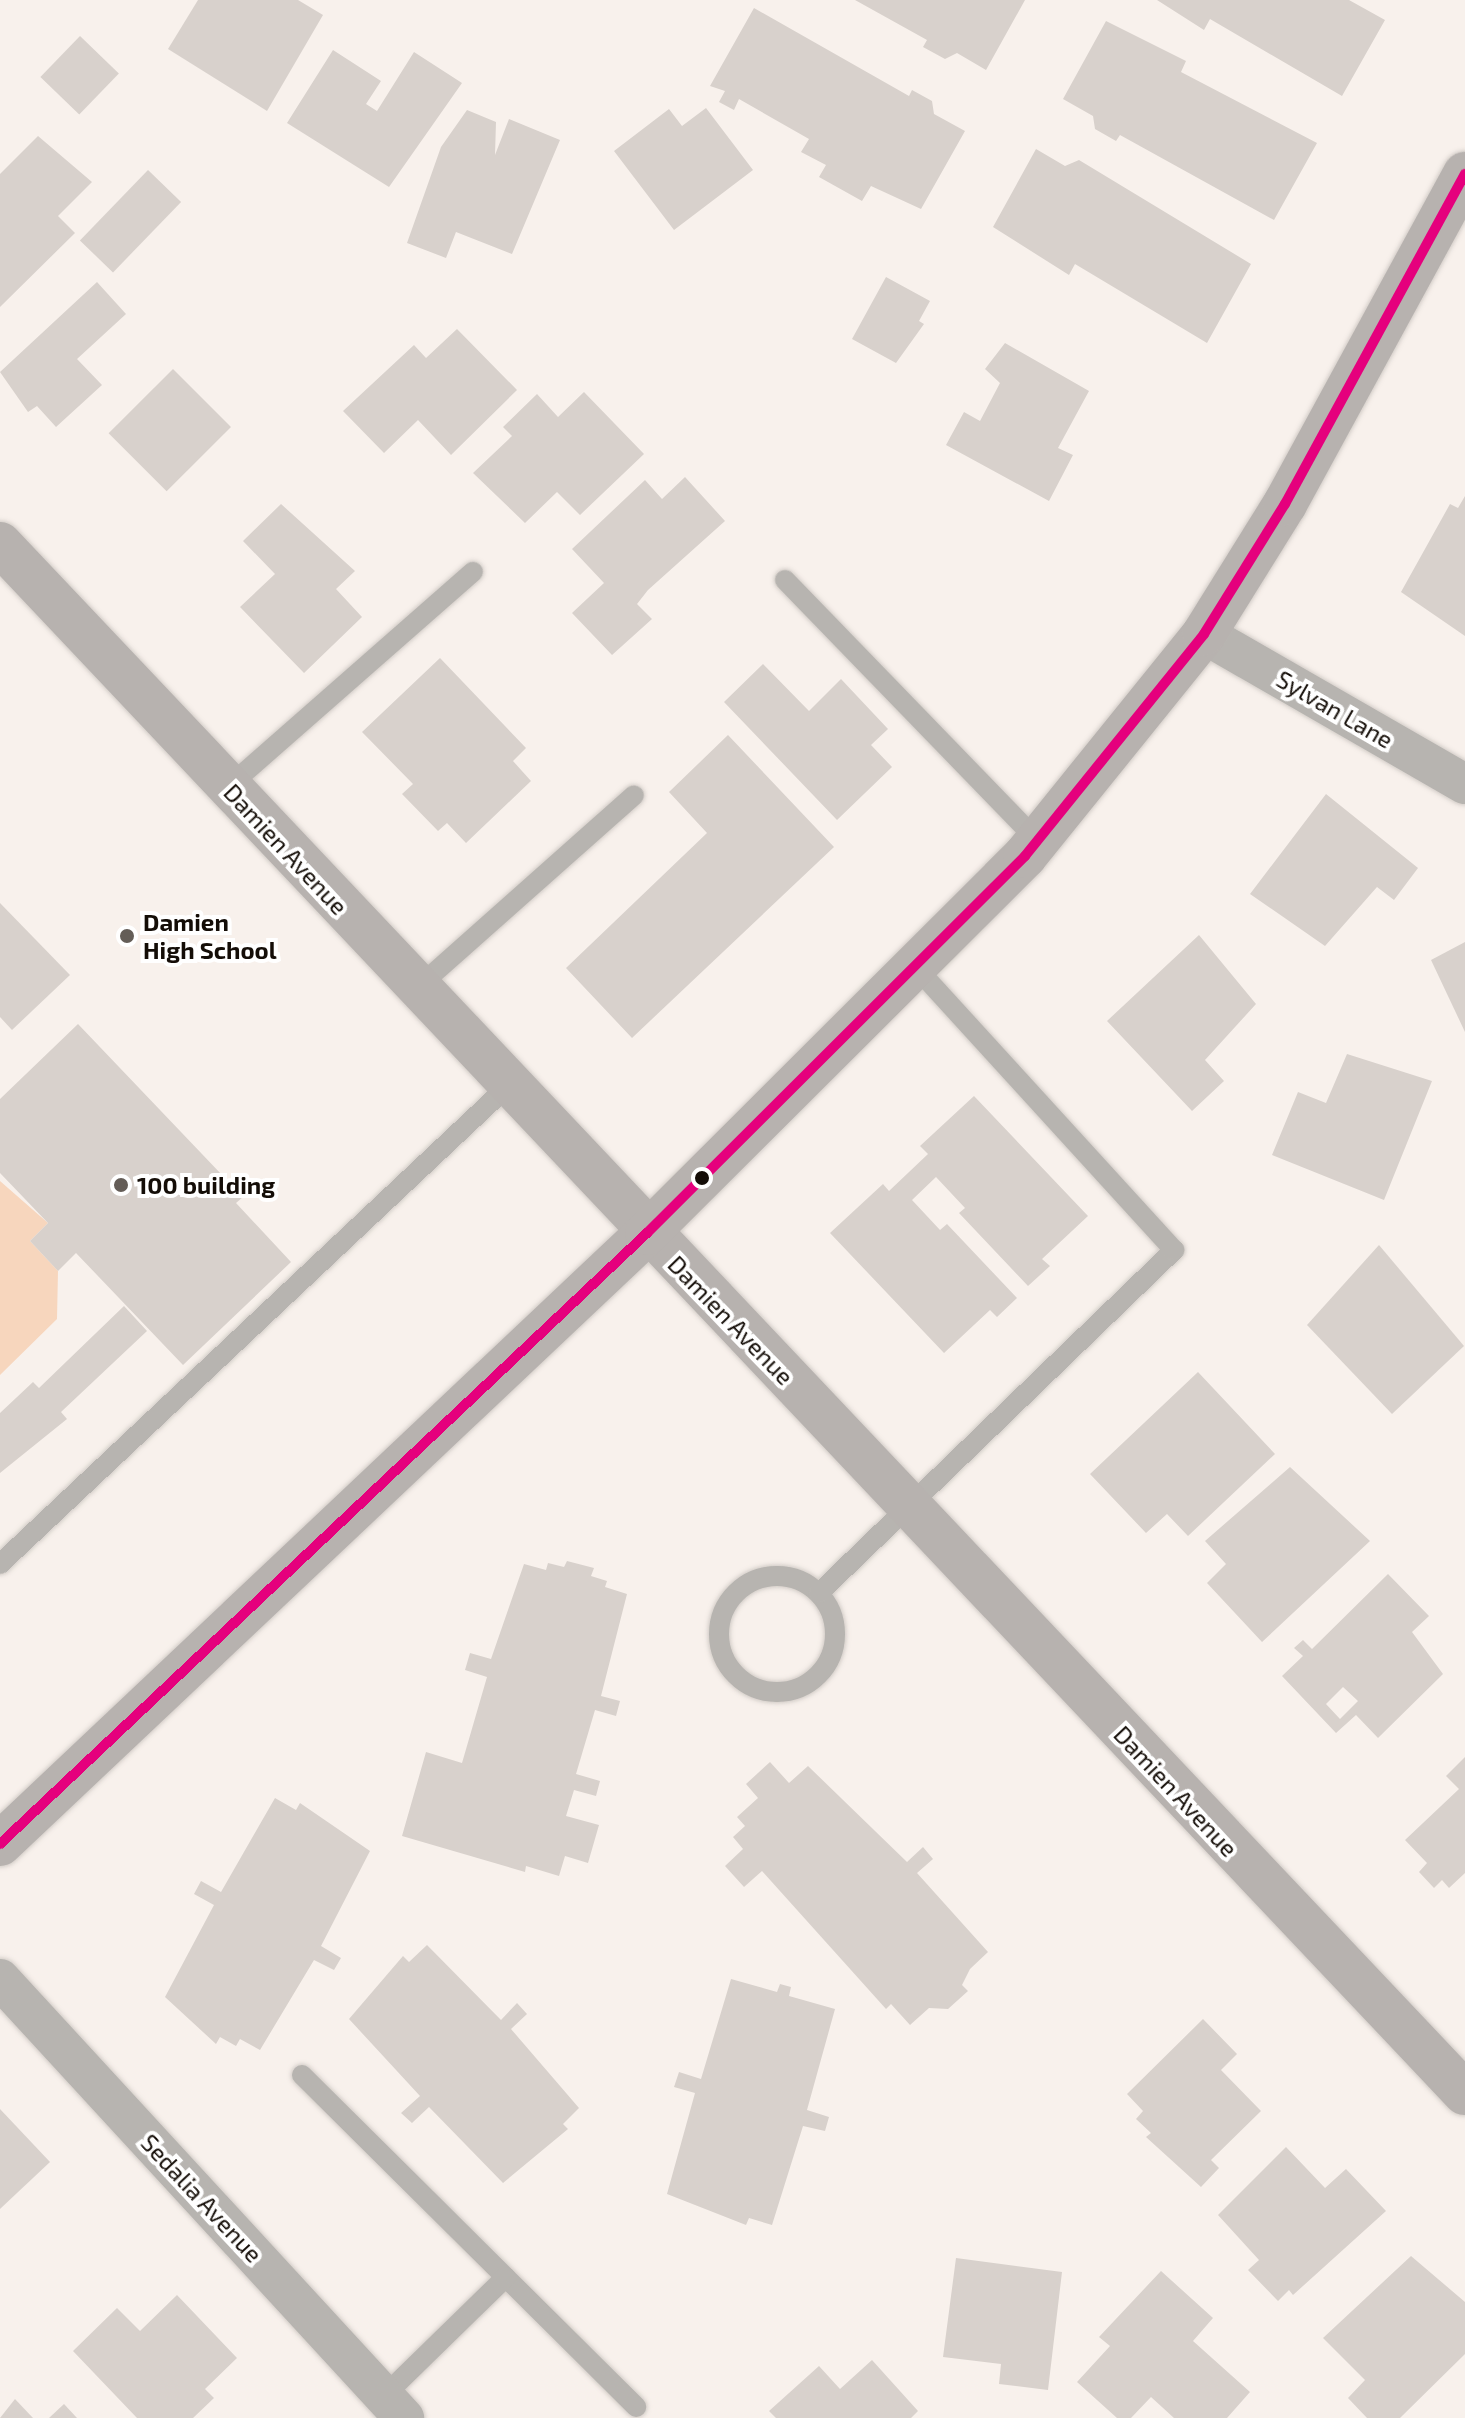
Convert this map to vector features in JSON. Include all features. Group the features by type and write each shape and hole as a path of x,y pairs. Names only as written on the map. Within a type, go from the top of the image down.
{"main road":[{"path":"0,1844 647,1233 1037,840 1204,634 1285,504 1465,174"},
{"name":"Damien Avenue","path":"0,544 647,1233 1465,2092"}],"street":[{"name":"Sylvan Lane","path":"1204,634 1465,784"},
{"name":"Sedalia Avenue","path":"0,1979 383,2411"}],"lane":[{"path":"228,787 473,572"},
{"path":"785,580 1037,840"},
{"path":"417,988 634,795"},
{"path":"819,1593 1174,1250 915,966"},
{"path":"0,1564 508,1086"},
{"path":"774,1575 819,1593 836,1639 824,1670 790,1692 770,1693 735,1676 724,1659 720,1619 743,1587 774,1575"},
{"path":"302,2075 636,2407"},
{"path":"383,2411 506,2277"}],"shaded area":[{"path":"0,1181 48,1223 30,1241 58,1271 57,1319 0,1375"}],"building":[{"path":"198,0 298,0 323,15 267,111 168,49"},
{"path":"855,0 1025,0 986,70 957,53 945,59 923,47 927,40"},
{"path":"1157,0 1349,0 1385,20 1342,96 1210,19 1204,30"},
{"path":"754,8 909,96 912,90 932,101 934,114 965,131 921,209 871,186 862,201 819,177 826,165 801,152 809,139 739,99 734,110 719,102 725,91 710,86"},
{"path":"1106,21 1186,61 1181,72 1317,143 1274,220 1120,135 1116,141 1095,129 1093,116 1063,99"},
{"path":"80,36 119,74 79,115 40,77"},
{"path":"333,50 381,81 366,104 377,111 414,52 462,83 389,187 287,123"},
{"path":"706,108 753,170 674,230 614,151 669,109 682,126"},
{"path":"467,110 496,122 495,155 509,119 560,140 512,254 456,232 446,258 407,243 441,147"},
{"path":"38,136 92,182 58,216 75,233 0,307 0,174"},
{"path":"1036,149 1065,166 1079,160 1251,264 1207,343 1075,264 1069,275 993,227"},
{"path":"148,170 181,202 113,272 80,240"},
{"path":"886,277 930,301 919,321 924,324 896,363 852,339"},
{"path":"97,282 126,314 77,359 102,385 56,427 37,406 28,412 0,372"},
{"path":"457,329 517,390 451,455 418,420 384,453 343,411 414,345 426,358"},
{"path":"1005,343 1089,391 1058,448 1073,455 1049,501 946,445 964,412 980,421 1000,383 985,369"},
{"path":"173,369 231,427 167,491 109,433"},
{"path":"584,392 644,454 580,515 557,492 525,523 473,473 512,436 503,427 537,394 558,417"},
{"path":"685,477 725,521 648,590 637,604 652,619 612,655 572,613 604,583 572,549 645,480 662,499"},
{"path":"1465,496 1465,636 1401,592 1450,504 1458,508"},
{"path":"281,504 355,571 336,589 362,617 304,673 240,607 275,574 243,541"},
{"path":"440,658 526,748 513,761 531,781 466,843 447,823 438,831 402,794 413,784 362,732"},
{"path":"763,664 809,711 841,679 888,729 871,745 892,767 837,820 724,702"},
{"path":"728,735 834,847 632,1038 566,968 707,833 669,792"},
{"path":"1326,794 1418,868 1394,900 1377,887 1325,946 1250,894"},
{"path":"0,903 70,975 12,1030 0,1017"},
{"path":"1199,935 1256,1004 1205,1060 1224,1081 1192,1111 1107,1021"},
{"path":"1465,942 1465,1032 1431,960"},
{"name":"100 building","path":"78,1024 243,1197 236,1203 291,1262 183,1365 76,1253 58,1271 30,1241 48,1223 0,1173 0,1099"},
{"path":"1347,1054 1432,1081 1384,1200 1272,1155 1298,1092 1326,1103"},
{"path":"974,1096 1088,1216 1042,1259 1050,1266 1028,1286 959,1213 965,1208 936,1177 912,1200 940,1230 947,1224 1017,1298 997,1317 990,1310 944,1353 830,1233 883,1184 889,1191 928,1154 920,1146"},
{"path":"1379,1245 1464,1346 1392,1414 1307,1325"},
{"path":"124,1306 147,1331 61,1412 67,1419 0,1473 0,1413 33,1382 39,1388"},
{"path":"1198,1372 1275,1454 1188,1536 1167,1514 1146,1533 1090,1474"},
{"path":"1290,1467 1370,1541 1262,1642 1207,1583 1226,1564 1205,1541"},
{"path":"567,1561 594,1568 591,1576 607,1581 605,1587 627,1594 601,1696 620,1701 616,1716 595,1710 576,1774 600,1781 596,1796 574,1790 566,1816 599,1825 588,1863 565,1856 559,1876 526,1866 525,1872 402,1836 426,1752 462,1763 487,1677 465,1670 470,1653 491,1659 524,1564 546,1570 548,1563 564,1567"},
{"path":"1388,1574 1429,1616 1412,1632 1443,1674 1378,1738 1356,1715 1336,1733 1282,1676 1303,1656 1294,1648 1303,1640 1312,1649","holes":["1343,1687 1358,1701 1340,1719 1326,1704"]},
{"path":"1465,1757 1465,1873 1449,1888 1442,1880 1434,1888 1419,1872 1427,1863 1405,1840 1459,1789 1446,1776"},
{"path":"770,1762 789,1783 808,1766 907,1862 923,1847 933,1859 917,1873 988,1952 970,1969 962,1985 968,1991 948,2009 929,2008 910,2025 891,2004 886,2009 762,1871 744,1887 725,1866 743,1849 733,1837 745,1826 737,1817 758,1798 746,1784"},
{"path":"275,1798 296,1810 300,1803 370,1851 321,1946 341,1958 334,1970 314,1960 260,2050 240,2039 236,2046 220,2037 216,2044 165,1997 214,1905 194,1894 201,1881 221,1892"},
{"path":"427,1945 501,2020 517,2003 527,2014 511,2029 579,2108 563,2124 568,2129 503,2183 429,2107 412,2123 401,2113 420,2096 349,2019 403,1956 409,1962"},
{"path":"731,1979 777,1992 780,1984 791,1987 789,1996 835,2009 807,2110 829,2117 825,2131 803,2126 772,2225 749,2218 746,2225 667,2194 695,2093 674,2087 679,2072 701,2079"},
{"path":"1203,2019 1237,2054 1221,2070 1261,2111 1211,2160 1219,2168 1201,2187 1146,2137 1151,2133 1136,2119 1143,2111 1127,2094"},
{"path":"0,2109 50,2162 0,2209"},
{"path":"1286,2147 1325,2188 1346,2169 1386,2211 1293,2295 1289,2290 1278,2301 1248,2270 1259,2260 1218,2215"},
{"path":"1411,2256 1465,2302 1465,2354 1400,2418 1367,2418 1348,2398 1365,2380 1323,2338"},
{"path":"956,2258 1062,2272 1048,2390 999,2384 1001,2364 943,2357"},
{"path":"1161,2271 1213,2318 1193,2341 1250,2392 1227,2418 1174,2418 1151,2397 1131,2418 1117,2418 1077,2382 1110,2346 1099,2337"},
{"path":"177,2295 237,2358 205,2389 214,2398 193,2418 137,2418 73,2351 117,2308 140,2331"},
{"path":"872,2360 918,2411 911,2418 776,2418 769,2411 819,2366 840,2389"},
{"path":"15,2399 33,2418 0,2418"},
{"path":"64,2404 77,2418 49,2418"}],"transit line":[{"path":"0,1844 647,1233 1025,856 1204,634 1285,504 1465,174"}],"place":[{"name":"Damien High School","path":"127,936"},
{"name":"100 building","path":"121,1185"}]}
